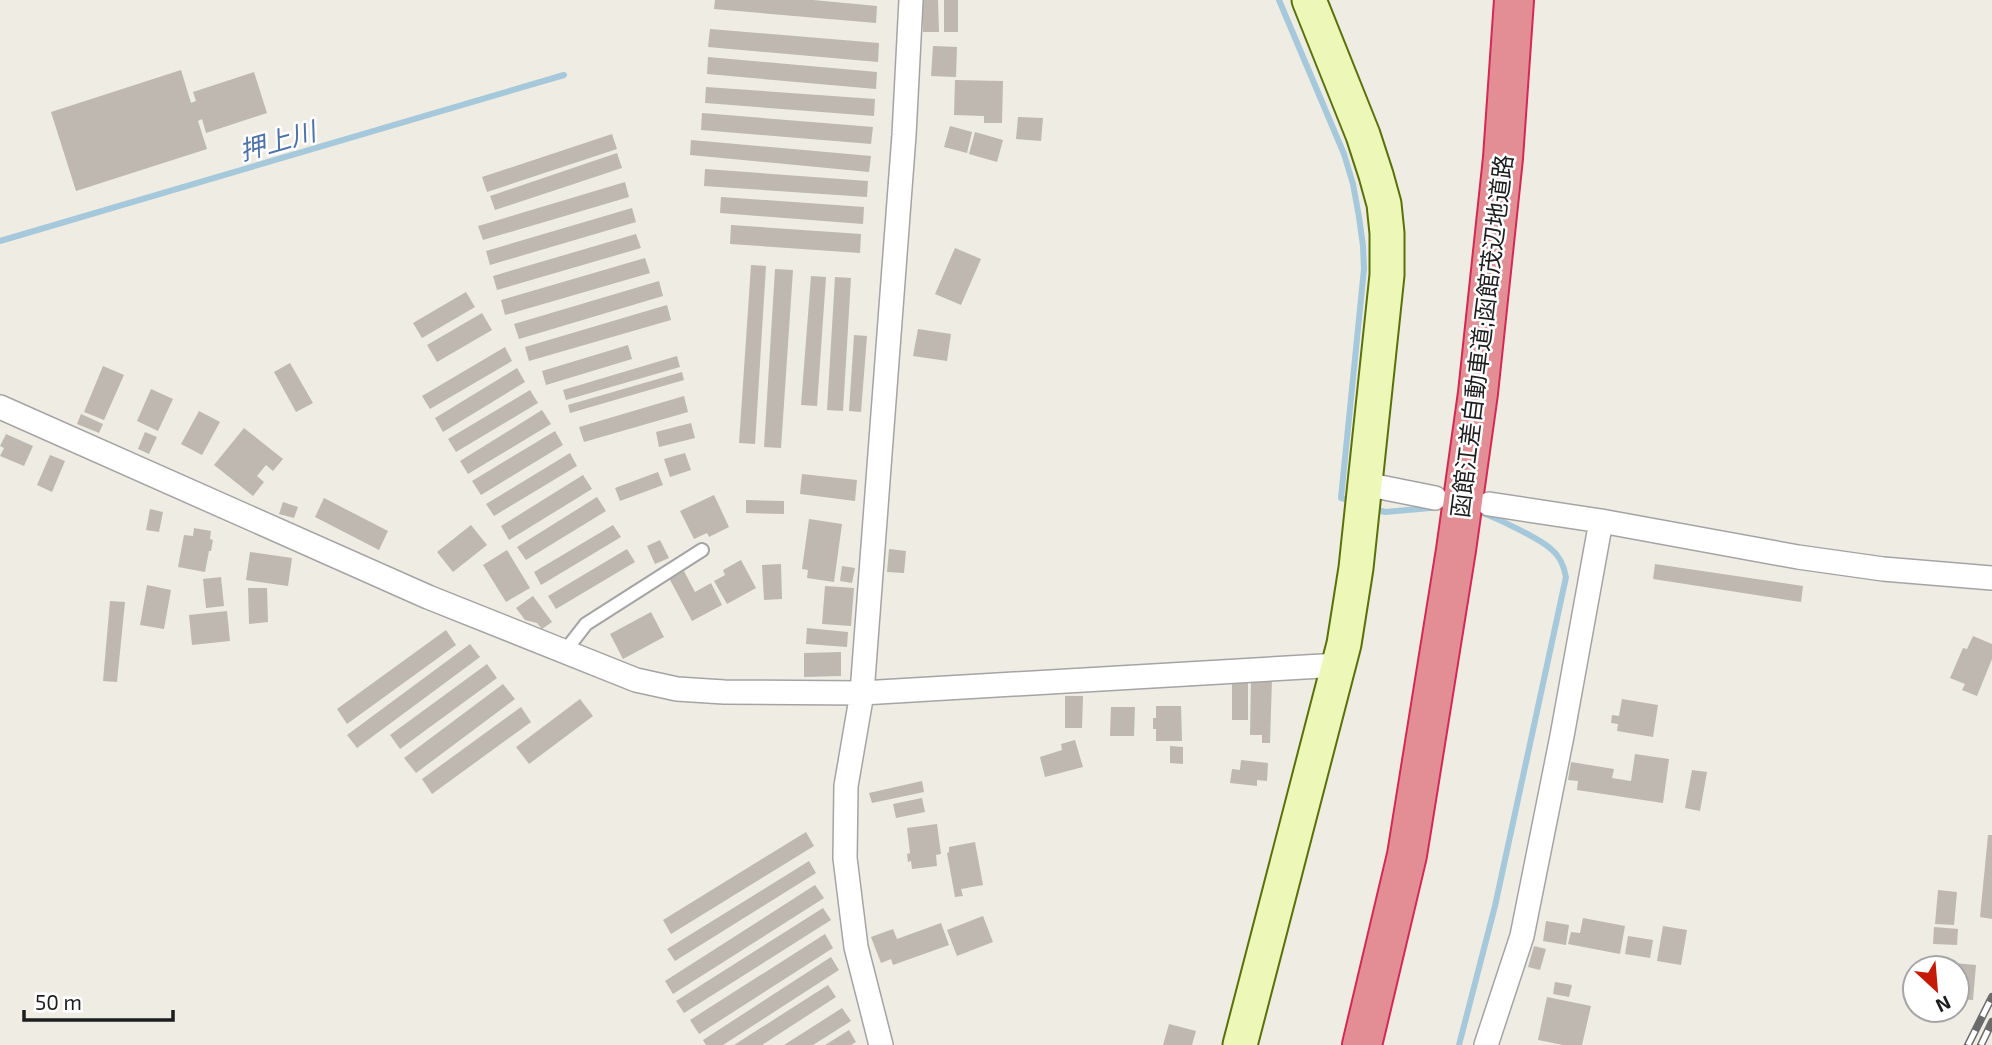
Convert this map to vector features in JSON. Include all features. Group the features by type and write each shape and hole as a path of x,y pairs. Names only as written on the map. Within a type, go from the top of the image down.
{"highway":[{"name":"函館江差自動車道;函館茂辺地道路","path":"1362,1045 1407,855 1478,393 1503,158 1514,0"},
{"name":"函館江差自動車道;函館茂辺地道路","path":"1342,1045 1437,671"}],"street":[{"path":"881,1045 856,947 845,858 846,786 862,693 903,149 911,0"},
{"path":"1240,1045 1344,645 1354,580 1387,275 1384,204 1363,135 1309,0"},
{"path":"0,407 428,597 636,680 677,689 862,693 1339,665"},
{"path":"1365,484 1435,498"},
{"path":"1489,504 1601,521 1798,557 1883,569 1992,578"},
{"path":"1486,1045 1522,936 1601,521"}],"lane":[{"path":"565,652 586,624 702,550"}],"building":[{"path":"715,0 813,0 877,6 876,23 714,9"},
{"path":"922,0 938,0 939,32 923,32"},
{"path":"944,0 958,0 958,32 944,32"},
{"path":"710,29 879,43 878,62 708,47"},
{"path":"933,46 957,47 956,77 931,76"},
{"path":"708,57 877,72 876,89 707,74"},
{"path":"181,70 191,103 196,101 193,92 254,72 267,113 206,133 202,119 198,121 207,149 76,191 51,112"},
{"path":"955,80 1003,81 1002,123 984,123 984,116 954,115"},
{"path":"706,87 875,99 874,116 705,103"},
{"path":"702,113 873,127 871,144 701,130"},
{"path":"1018,117 1043,118 1041,141 1016,139"},
{"path":"950,126 972,132 967,153 944,147"},
{"path":"975,132 1003,140 997,162 969,154"},
{"path":"612,134 617,149 487,192 482,177"},
{"path":"691,140 871,156 869,172 690,155"},
{"path":"617,153 622,168 495,210 490,196"},
{"path":"705,169 868,181 867,197 704,186"},
{"path":"625,182 629,197 483,240 478,226"},
{"path":"721,197 864,207 863,224 720,213"},
{"path":"632,208 636,222 490,265 486,251"},
{"path":"731,225 861,234 860,253 730,244"},
{"path":"636,234 641,248 497,290 493,276"},
{"path":"955,248 981,259 961,305 935,294"},
{"path":"645,258 650,273 505,315 501,300"},
{"path":"751,265 766,266 755,444 739,443"},
{"path":"775,269 793,270 781,448 764,447"},
{"path":"811,276 826,277 817,406 801,405"},
{"path":"835,277 851,278 843,411 827,410"},
{"path":"659,281 663,296 519,339 514,324"},
{"path":"466,292 475,307 422,338 413,323"},
{"path":"667,305 671,320 529,361 525,347"},
{"path":"482,313 492,330 437,362 427,345"},
{"path":"918,329 951,334 947,361 913,356"},
{"path":"854,335 867,336 861,412 849,411"},
{"path":"628,345 632,359 546,385 542,371"},
{"path":"505,347 512,361 430,409 422,396"},
{"path":"677,356 680,367 566,400 563,390"},
{"path":"290,363 313,403 296,412 274,372"},
{"path":"103,366 124,375 104,420 84,412"},
{"path":"517,368 525,382 443,432 435,418"},
{"path":"682,372 684,380 570,413 568,405"},
{"path":"151,389 173,399 158,431 137,421"},
{"path":"530,390 538,403 456,452 448,439"},
{"path":"684,396 688,412 584,442 579,427"},
{"path":"542,410 551,424 468,474 460,461"},
{"path":"199,411 220,422 202,455 181,444"},
{"path":"81,414 103,424 99,433 77,424"},
{"path":"691,423 695,438 659,447 656,432"},
{"path":"244,428 283,459 273,471 266,465 257,476 264,482 253,496 214,465"},
{"path":"555,431 563,445 481,495 472,481"},
{"path":"145,432 157,437 149,454 138,449"},
{"path":"6,434 33,446 24,466 0,456 4,448 0,446"},
{"path":"570,453 577,466 494,516 486,504"},
{"path":"685,453 691,470 670,477 664,459"},
{"path":"50,455 65,461 52,492 37,485"},
{"path":"658,472 663,485 620,501 615,488"},
{"path":"802,474 857,480 855,501 800,494"},
{"path":"583,475 592,489 509,540 501,526"},
{"path":"714,495 729,527 709,537 707,533 694,539 680,511"},
{"path":"597,497 606,511 526,560 517,547"},
{"path":"324,498 388,531 379,550 315,517"},
{"path":"746,500 784,501 784,514 746,513"},
{"path":"283,502 298,507 294,518 279,514"},
{"path":"150,509 163,512 159,532 146,530"},
{"path":"809,519 842,524 834,582 807,578 808,570 802,569"},
{"path":"471,525 487,545 453,572 437,552"},
{"path":"613,525 621,537 541,585 534,572"},
{"path":"194,528 211,531 210,539 213,540 205,572 178,567 184,535 193,536"},
{"path":"660,540 669,558 655,564 647,546"},
{"path":"627,549 635,562 556,609 548,596"},
{"path":"889,549 906,551 904,573 887,572"},
{"path":"507,550 530,588 506,602 483,565"},
{"path":"250,552 292,558 288,586 246,580"},
{"path":"741,560 756,588 727,604 714,581 725,575 723,570"},
{"path":"781,564 782,599 764,600 762,565"},
{"path":"1655,564 1803,586 1801,602 1653,579"},
{"path":"842,566 855,568 852,583 840,581"},
{"path":"684,571 695,592 711,583 722,605 692,621 669,578"},
{"path":"221,577 224,606 206,608 203,579"},
{"path":"147,585 171,590 164,629 140,625"},
{"path":"825,586 854,588 851,626 822,624"},
{"path":"248,588 267,588 268,622 249,624"},
{"path":"533,596 552,622 542,629 537,623 525,620 516,608"},
{"path":"110,601 125,602 117,682 103,681"},
{"path":"227,611 230,641 192,645 189,615"},
{"path":"651,612 664,637 623,659 610,634"},
{"path":"807,628 848,632 847,647 806,644"},
{"path":"446,630 456,645 347,724 337,709"},
{"path":"1973,636 1992,644 1992,659 1977,696 1962,690 1965,684 1950,678 1963,648 1967,649"},
{"path":"470,644 480,657 357,748 347,735"},
{"path":"841,652 841,676 804,677 804,653"},
{"path":"487,664 497,678 400,749 390,735"},
{"path":"1251,679 1272,679 1270,743 1262,743 1262,735 1250,735"},
{"path":"1232,681 1248,681 1248,720 1232,720"},
{"path":"503,684 515,699 416,773 404,758"},
{"path":"1065,696 1083,696 1082,728 1065,728"},
{"path":"580,699 593,716 529,764 516,747"},
{"path":"1622,699 1658,705 1653,737 1617,731 1618,724 1611,723 1612,715 1619,716"},
{"path":"1156,706 1181,706 1182,741 1156,741 1153,718 1156,718"},
{"path":"521,707 531,722 432,794 422,779"},
{"path":"1111,707 1135,707 1134,736 1110,736"},
{"path":"1075,740 1083,767 1045,777 1040,757 1062,750 1061,744"},
{"path":"1170,746 1183,747 1183,764 1170,763"},
{"path":"1635,754 1669,759 1663,803 1577,790 1578,781 1568,780 1571,762 1614,769 1612,778 1631,781"},
{"path":"1241,760 1268,763 1267,781 1257,780 1257,786 1230,783 1232,769 1240,770"},
{"path":"1692,770 1707,772 1700,811 1685,808"},
{"path":"922,781 924,792 872,803 869,793"},
{"path":"922,798 925,812 896,818 893,804"},
{"path":"937,824 941,854 936,855 937,866 912,869 907,854 910,853 907,828"},
{"path":"806,832 814,846 671,934 663,920"},
{"path":"1988,835 1992,835 1992,919 1980,917"},
{"path":"975,842 983,885 961,889 963,896 955,897 947,853 949,847"},
{"path":"809,861 816,873 675,961 667,949"},
{"path":"815,885 824,898 673,994 665,981"},
{"path":"1938,890 1957,892 1954,925 1935,924"},
{"path":"823,908 831,920 684,1013 676,1001"},
{"path":"983,916 993,942 957,956 947,930"},
{"path":"1583,918 1625,926 1620,954 1568,944 1571,932 1580,933"},
{"path":"1546,921 1569,925 1566,945 1543,941"},
{"path":"941,923 949,945 893,965 891,959 881,963 871,937 893,929 897,939"},
{"path":"1663,926 1687,930 1681,965 1657,961"},
{"path":"1934,927 1958,929 1957,945 1933,944"},
{"path":"825,934 833,948 699,1034 690,1020"},
{"path":"1628,936 1653,940 1650,958 1625,954"},
{"path":"1534,946 1546,949 1540,970 1528,967"},
{"path":"831,957 839,970 723,1045 706,1045 703,1040"},
{"path":"1971,965 1976,965 1971,1000"},
{"path":"1555,982 1572,985 1569,997 1553,994"},
{"path":"828,985 836,997 762,1045 734,1045"},
{"path":"1547,997 1591,1006 1582,1045 1563,1045 1538,1040"},
{"path":"842,1008 851,1021 813,1045 784,1045"},
{"path":"1169,1024 1196,1031 1192,1045 1163,1045"},
{"path":"849,1030 856,1042 851,1045 825,1045"}],"waterway":[{"path":"1279,0 1344,154 1353,184 1363,246 1364,269 1341,498 1345,499"},
{"name":"押上川","path":"0,241 564,75"},
{"path":"1378,510 1385,512 1442,507"},
{"path":"1459,1045 1495,906 1566,577 1559,558 1545,545 1482,513"}],"railway":[{"path":"1968,1045 1992,997"},
{"path":"1981,1045 1992,1022"}]}
